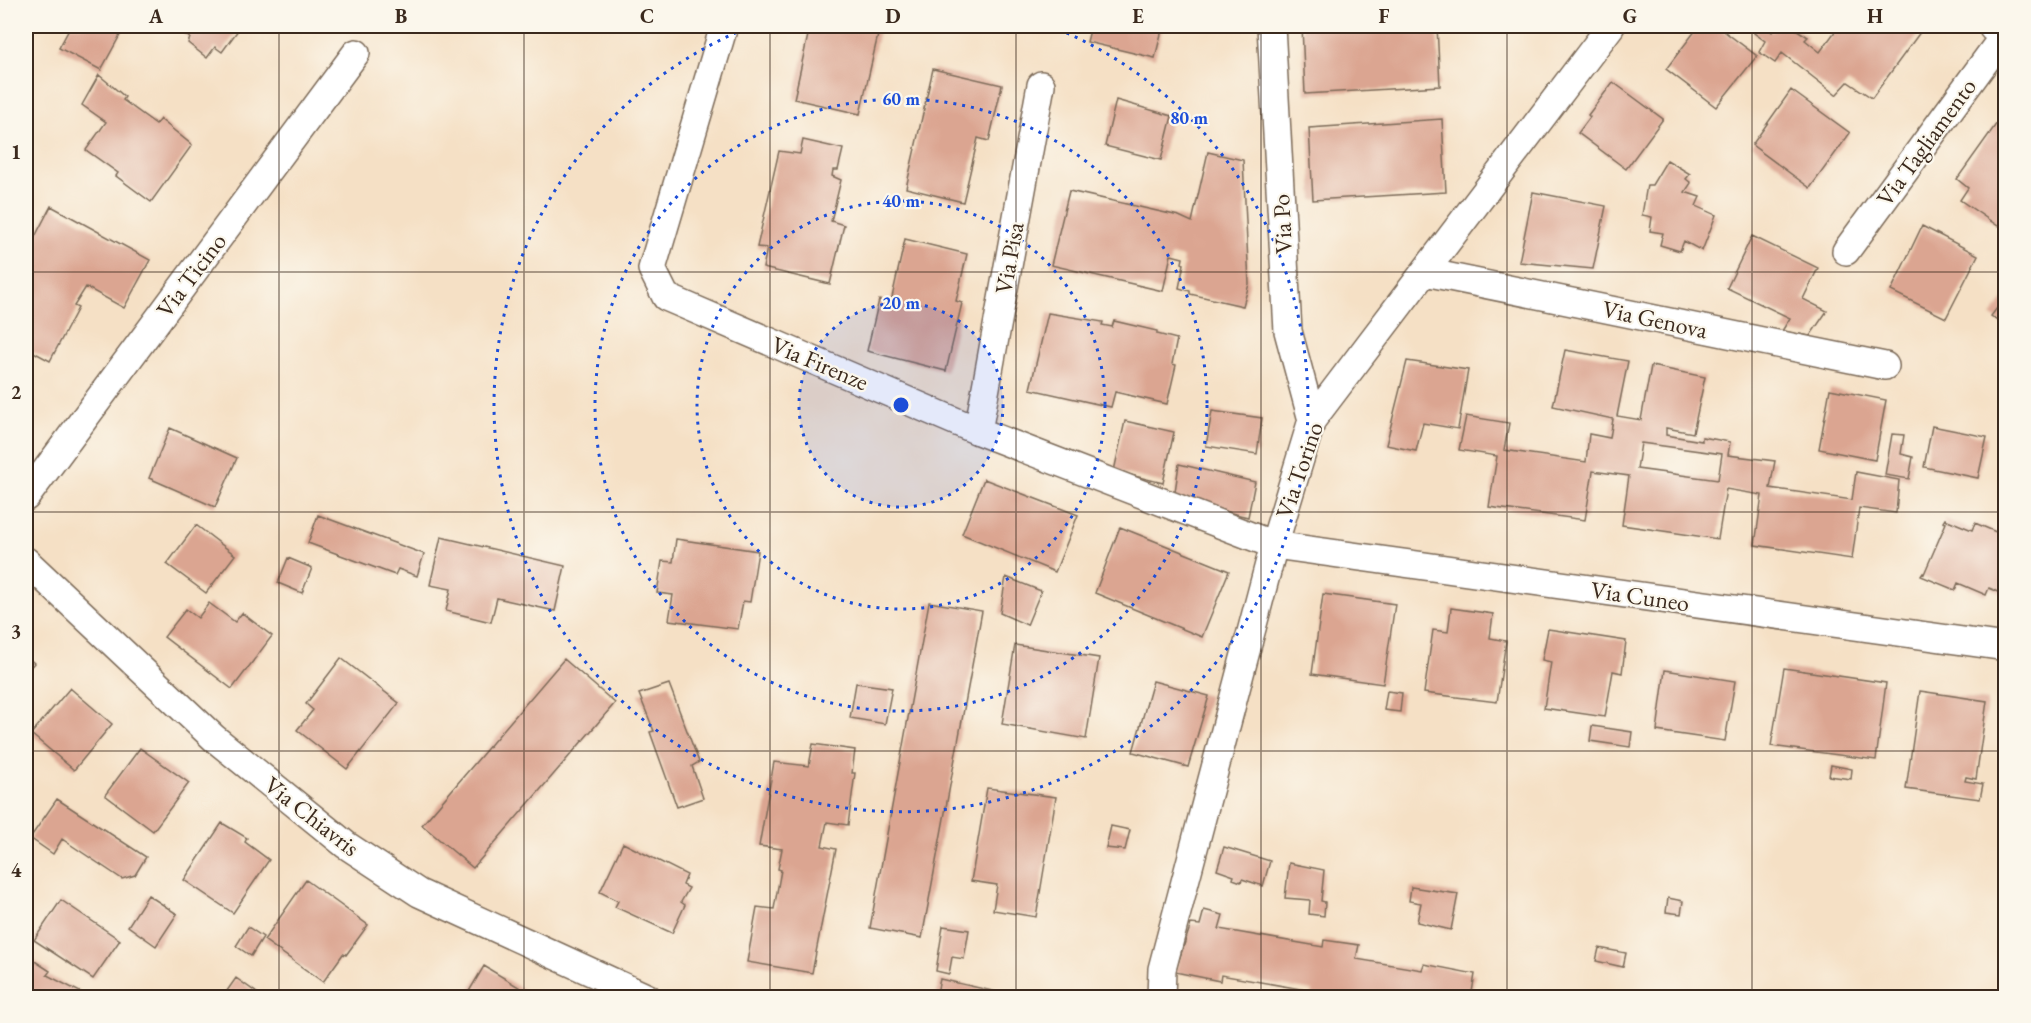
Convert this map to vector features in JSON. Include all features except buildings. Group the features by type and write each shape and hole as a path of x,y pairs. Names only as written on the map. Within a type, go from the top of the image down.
{"street":[{"name":"Via Firenze","path":"724,26 652,269 666,297 978,431 1274,545"},
{"name":"Via Po","path":"1271,26 1288,331 1312,420"},
{"name":"Via Torino","path":"1161,998 1162,969 1274,545 1312,420 1611,26"},
{"path":"1995,26 2006,33"},
{"name":"Via Tagliamento","path":"1846,251 2006,33"},
{"name":"Via Ticino","path":"26,497 356,53"},
{"name":"Via Pisa","path":"978,431 1041,85"},
{"name":"Via Genova","path":"1425,272 1886,366"},
{"name":"Via Cuneo","path":"1274,545 2006,647"},
{"name":"Via Chiavris","path":"26,561 214,738 346,845 419,893 648,998"}]}
